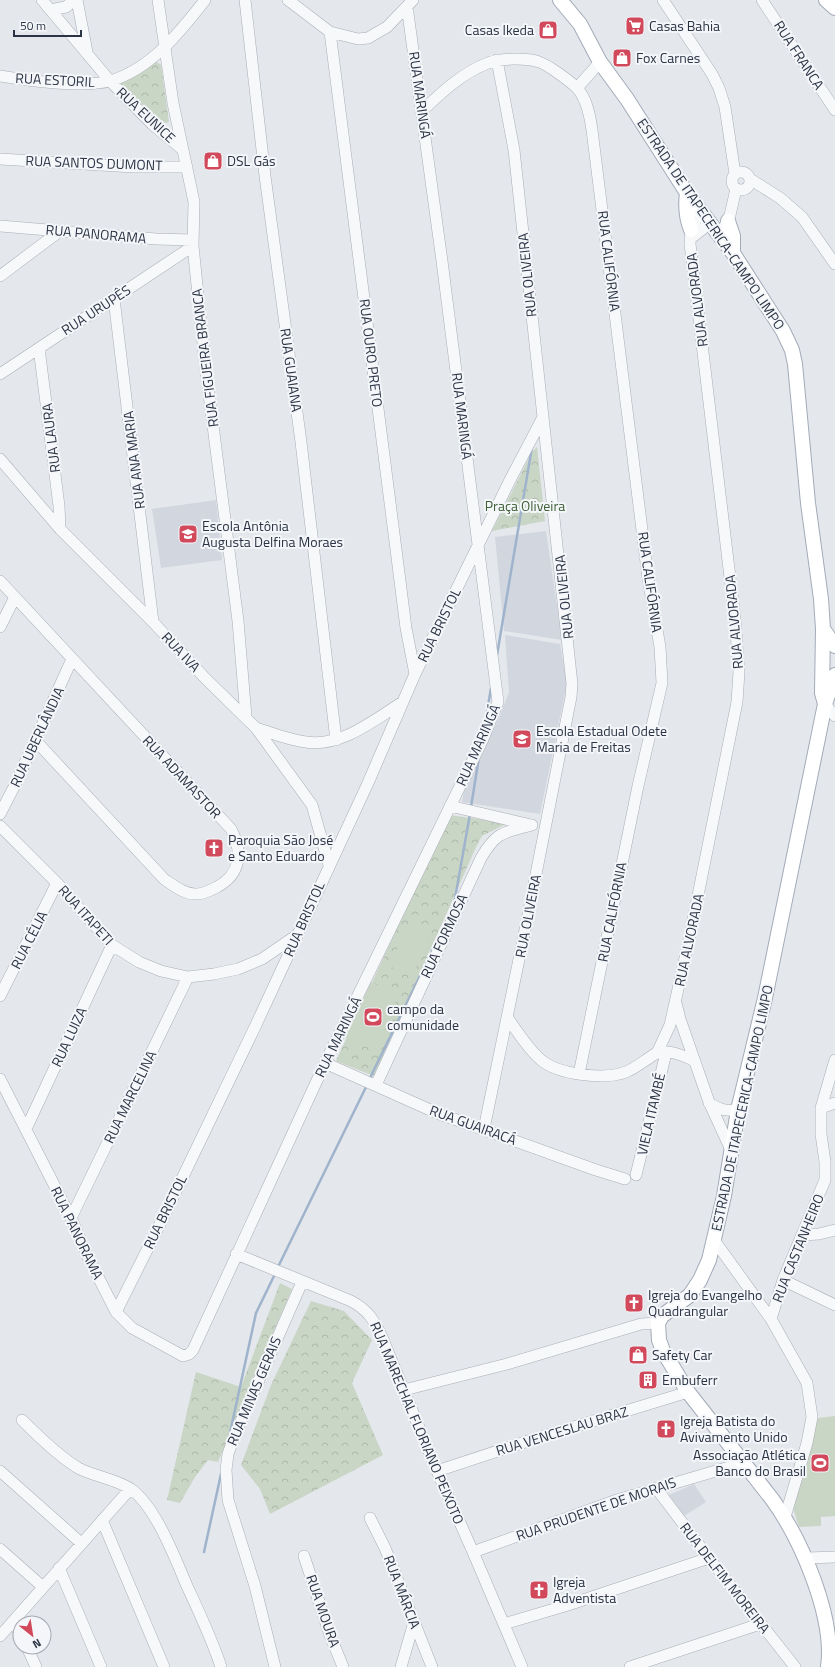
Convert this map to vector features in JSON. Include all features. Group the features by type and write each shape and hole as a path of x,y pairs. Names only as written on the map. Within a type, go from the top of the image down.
{"main road":[{"path":"560,0 566,0"},
{"name":"ESTRADA DE ITAPECERICA-CAMPO LIMPO","path":"560,0 580,24 600,62 627,100 687,193 700,212 733,253 783,331 792,350 795,364 808,503 823,629 831,649 822,694 825,704"},
{"name":"ESTRADA DE ITAPECERICA-CAMPO LIMPO","path":"574,0 580,24"},
{"path":"826,0 835,8"},
{"path":"687,193 685,209 691,235"},
{"path":"729,218 733,253"},
{"name":"ESTRADA DE ITAPECERICA-CAMPO LIMPO","path":"714,1240 724,1196 738,1110 765,998 825,704 835,676"},
{"path":"714,1240 709,1260 694,1290 690,1295 662,1316 658,1323 659,1340 663,1351 688,1392 785,1517 808,1558 827,1611 832,1646 828,1667"}],"street":[{"name":"RUA EUNICE","path":"42,0 110,81 153,125 182,149"},
{"path":"50,10 66,7 74,0"},
{"path":"77,0 87,52"},
{"name":"RUA FIGUEIRA BRANCA","path":"158,0 164,48 182,149 194,202 193,243 205,363 238,621 246,717"},
{"path":"110,81 144,64 164,48 202,3 211,0"},
{"name":"RUA GUAIANA","path":"245,0 264,168 301,442 336,740"},
{"path":"288,0 330,32 352,39 368,38 387,27 410,3"},
{"path":"663,0 712,74 719,88 725,107 735,174 732,180 733,187 736,189 746,189 750,179"},
{"name":"RUA FRANCA","path":"762,0 835,110"},
{"name":"RUA MARINGÁ","path":"186,1355 192,1350 326,1063 492,719 498,702 422,111 410,3"},
{"name":"RUA OURO PRETO","path":"330,32 406,628 415,674"},
{"path":"422,111 458,78 483,65 497,60 531,60 539,62 546,65 577,88 600,62"},
{"name":"RUA OLIVEIRA","path":"484,1129 545,830 572,684 514,150 497,60"},
{"name":"RUA ESTORIL","path":"0,76 69,83 110,81"},
{"name":"RUA CALIFÓRNIA","path":"577,88 588,108 592,130 648,578 660,647 662,673 662,683 633,809 579,1074"},
{"name":"RUA SANTOS DUMONT","path":"0,159 134,167 187,167"},
{"path":"735,174 742,172 745,173 750,179 780,198 802,217 835,264"},
{"path":"729,218 736,189"},
{"path":"691,235 700,212"},
{"name":"RUA ALVORADA","path":"661,1053 670,1025 691,933 737,702 739,672 733,604 694,282 691,235 713,228 729,218"},
{"name":"RUA PANORAMA","path":"0,226 193,243"},
{"path":"0,276 60,231"},
{"name":"RUA URUPÊS","path":"0,374 114,299 193,243"},
{"name":"RUA ANA MARIA","path":"114,299 153,622"},
{"name":"RUA LAURA","path":"39,348 59,506 60,529"},
{"name":"RUA BRISTOL","path":"116,1312 165,1214 298,934 328,865 368,783 415,674 510,480 543,417"},
{"name":"RUA IVA","path":"0,459 60,529 153,622 204,678 256,728 312,805 328,865"},
{"name":"RUA ADAMASTOR","path":"0,581 231,829 237,840 238,864 230,878 208,892 196,894 186,892 169,882 140,854 35,740"},
{"path":"0,626 15,597"},
{"name":"RUA UBERLÂNDIA","path":"0,814 72,659"},
{"path":"256,728 307,743 326,742 336,740 357,731 404,702"},
{"path":"825,704 835,716"},
{"path":"450,806 532,825 545,830"},
{"name":"RUA FORMOSA","path":"376,1085 481,858 493,840 498,836 532,825"},
{"name":"RUA ITAPETI","path":"0,826 57,883 112,945 139,962 161,971 188,976 214,974 238,969 262,959 298,934"},
{"name":"RUA CÉLIA","path":"0,996 57,883"},
{"name":"RUA LUIZA","path":"26,1130 112,945"},
{"name":"RUA MARCELINA","path":"71,1218 188,976"},
{"name":"RUA ALVORADA","path":"676,1000 680,1019 709,1102 731,1150"},
{"path":"507,1017 533,1052 542,1061 552,1066 579,1074 610,1076 627,1072 661,1053 676,1053 695,1061"},
{"name":"VIELA ITAMBÉ","path":"636,1175 661,1053"},
{"name":"RUA CASTANHEIRO","path":"771,1319 783,1280 825,1180 821,1108 835,1060"},
{"name":"RUA GUAIRACÁ","path":"326,1063 437,1113 590,1168 625,1179"},
{"name":"RUA PANORAMA","path":"0,1079 71,1218 88,1257 116,1312 132,1328 174,1352 183,1356 186,1355"},
{"path":"709,1102 719,1109 728,1111 738,1110"},
{"path":"821,1108 835,1103"},
{"path":"802,1235 819,1234 835,1230"},
{"name":"ESTRADA DE ITAPECERICA-CAMPO LIMPO","path":"714,1240 771,1319 804,1374 807,1383 812,1417 807,1443 785,1517"},
{"name":"RUA MARECHAL FLORIANO PEIXOTO","path":"236,1254 302,1282 338,1295 362,1307 376,1325 437,1471 522,1667"},
{"path":"783,1280 835,1305"},
{"name":"RUA MINAS GERAIS","path":"275,1667 258,1600 228,1500 226,1470 228,1454 234,1437 302,1282"},
{"path":"404,1390 506,1364 642,1324 658,1323"},
{"name":"RUA VENCESLAU BRAZ","path":"437,1471 531,1440 688,1392"},
{"path":"22,1420 56,1450 80,1468 130,1488 141,1500 160,1527 202,1619 221,1667"},
{"name":"RUA PRUDENTE DE MORAIS","path":"473,1552 656,1488 743,1463"},
{"path":"0,1471 81,1543"},
{"path":"18,1615 130,1488"},
{"name":"RUA DELFIM MOREIRA","path":"656,1488 760,1624 795,1667"},
{"name":"RUA MÁRCIA","path":"370,1518 385,1548 432,1667"},
{"path":"102,1520 164,1667"},
{"path":"0,1549 43,1587"},
{"name":"RUA MOURA","path":"304,1556 330,1635 343,1667"},
{"path":"808,1558 835,1557"},
{"path":"504,1624 568,1605 709,1558"},
{"path":"59,1568 100,1667"},
{"path":"1,1632 12,1622"},
{"path":"401,1667 414,1622"},
{"path":"630,1667 760,1624"},
{"path":"31,1655 36,1667"}],"shaded area":[{"name":"Escola Antônia Augusta Delfina Moraes","path":"216,500 222,560 161,568 152,509"},
{"path":"546,531 562,640 504,631 495,537"},
{"name":"Escola Estadual Odete Maria de Freitas","path":"505,635 560,644 567,683 540,814 462,802 465,785 499,718 509,692"},
{"path":"694,1484 706,1502 684,1516 669,1495"}],"green space":[{"path":"155,61 161,65 169,122 165,123 119,85 121,81"},
{"name":"Praça Oliveira","path":"537,447 545,521 492,531 532,452"},
{"path":"449,815 508,823 482,836 477,845 374,1076 336,1061"},
{"path":"410,922 432,932 412,976 389,966"},
{"name":"campo da comunidade","path":"371,982 399,995 376,1051 345,1038"},
{"path":"280,1283 292,1289 218,1462 208,1460 195,1477 180,1503 167,1500 196,1372 241,1387"},
{"path":"311,1301 344,1311 372,1340 352,1383 383,1455 270,1514 260,1489 241,1465 271,1385"},
{"name":"Associação Atlética Banco do Brasil","path":"835,1416 835,1516 821,1517 821,1526 799,1527 793,1508 818,1418"}],"waterway":[{"path":"497,655 532,447"},
{"path":"486,718 491,688"},
{"path":"471,807 479,757"},
{"path":"454,904 470,814"},
{"path":"369,1080 438,939"},
{"path":"278,1267 367,1085"},
{"path":"230,1433 256,1313 275,1274"},
{"path":"204,1552 221,1474"}],"place":[{"name":"Casas Bahia","path":"635,26"},
{"name":"Casas Ikeda","path":"548,30"},
{"name":"Fox Carnes","path":"622,58"},
{"name":"DSL Gás","path":"213,161"},
{"name":"Escola Antônia Augusta Delfina Moraes","path":"188,534"},
{"name":"Escola Estadual Odete Maria de Freitas","path":"522,739"},
{"name":"Paroquia São José e Santo Eduardo","path":"214,848"},
{"name":"campo da comunidade","path":"373,1017"},
{"name":"Igreja do Evangelho Quadrangular","path":"634,1303"},
{"name":"Safety Car","path":"638,1355"},
{"name":"Embuferr","path":"648,1380"},
{"name":"Igreja Batista do Avivamento Unido","path":"666,1429"},
{"name":"Associação Atlética Banco do Brasil","path":"820,1463"},
{"name":"Igreja Adventista","path":"539,1590"}]}
